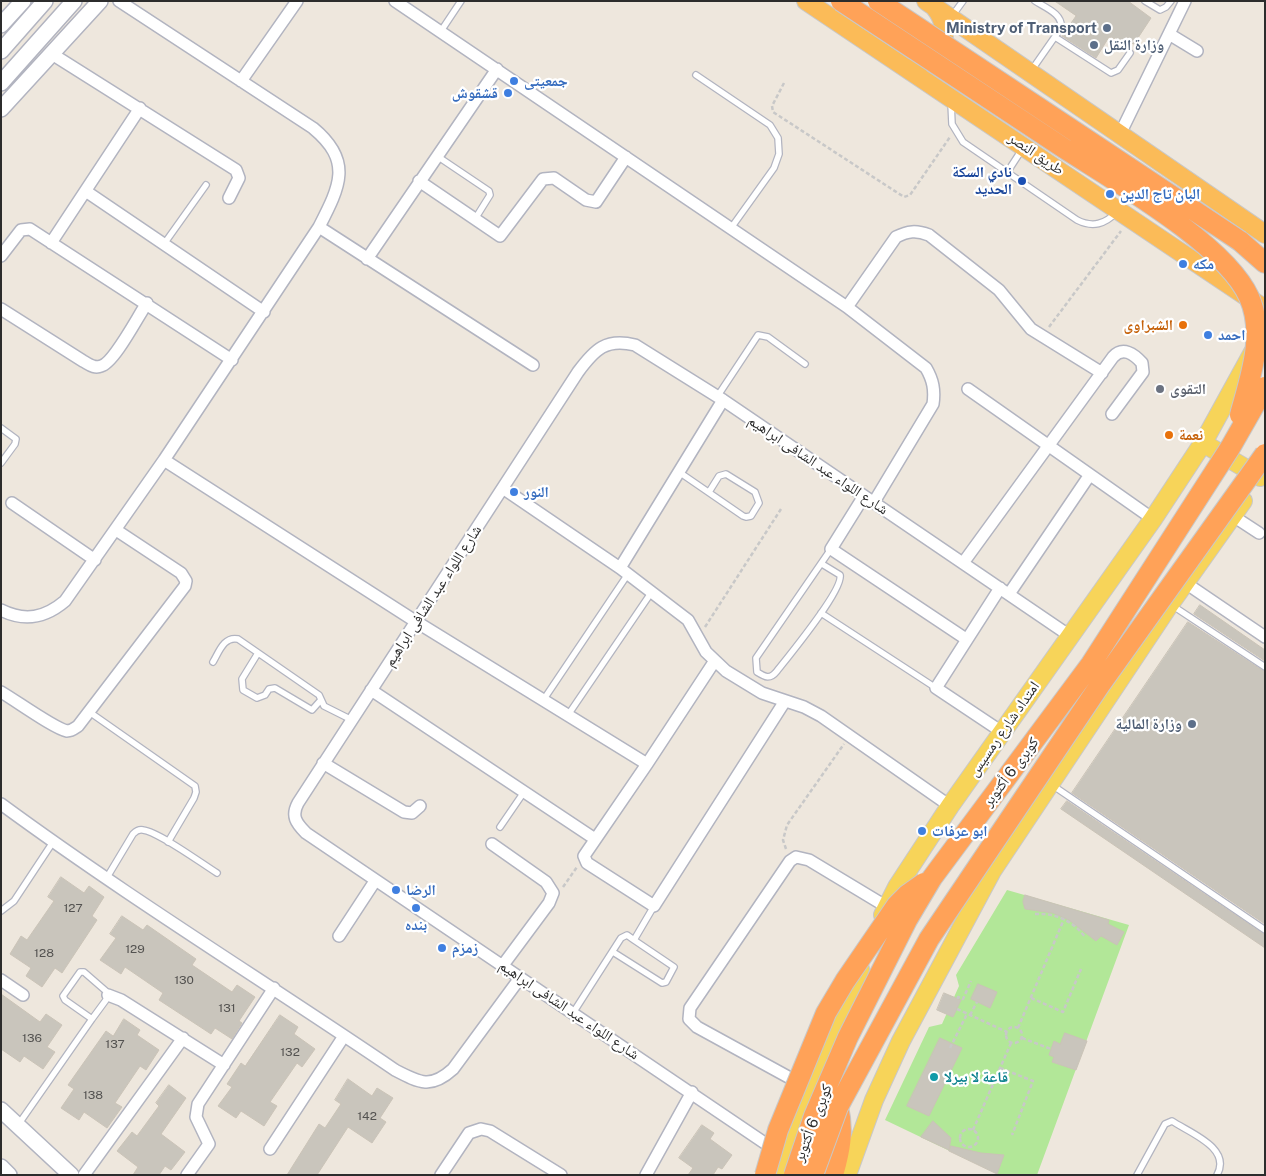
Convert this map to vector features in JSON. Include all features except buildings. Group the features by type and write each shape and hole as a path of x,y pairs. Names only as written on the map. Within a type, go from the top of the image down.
{"highway":[{"name":"طريق النصر","path":"806,1 1261,307"},
{"path":"841,1 1170,219 1229,267 1242,283 1250,299 1255,319 1257,341 1250,381 1230,448"},
{"path":"878,1 1240,241 1265,263"},
{"path":"899,63 922,64 933,58 940,49 945,38 945,26 940,14 929,3"},
{"path":"929,3 1265,234"},
{"path":"1065,174 1060,163 1059,152 1062,141 1068,131 1076,124 1087,120 1098,120"},
{"name":"كوبرى 6 أكتوبر","path":"794,1175 814,1116 848,1037 886,958 932,878 1091,664 1230,448 1265,387"},
{"name":"كوبرى 6 أكتوبر","path":"813,1175 838,1106 929,939 1100,685 1265,454"},
{"path":"765,1175 778,1130 826,1013 845,981 897,905 916,887 932,878"},
{"path":"833,1175 842,1138 838,1106"}],"main road":[{"path":"1,25 23,1"},
{"path":"1,51 45,1"},
{"path":"1,83 74,1"},
{"path":"1,109 100,1"},
{"name":"امتداد شارع رمسيس","path":"778,1175 809,1088 897,887 950,806 1152,519 1203,443 1261,335 1261,307"},
{"path":"847,1175 874,1100 901,1041 992,871 1170,604 1187,584 1263,474 1203,443"},
{"path":"1,1110 71,1175"},
{"path":"1,1168 9,1175"}],"street":[{"path":"1,610 22,618 53,611 65,601 232,360 319,227 336,190 340,172 337,156 327,140 313,128 119,1"},
{"path":"241,81 296,1"},
{"path":"396,1 732,228 917,358 932,379 935,392 933,404 927,416 869,499 831,549 966,638"},
{"path":"1120,134 1185,1"},
{"path":"1169,34 1196,50"},
{"path":"52,54 236,170 239,178 229,198"},
{"path":"367,259 497,69"},
{"path":"51,243 87,192 140,108"},
{"path":"419,182 497,235 502,234 540,182 549,177 554,178 586,200 596,202 626,157"},
{"path":"87,192 264,312"},
{"path":"319,227 532,365"},
{"path":"1,256 16,234 25,228 146,303 232,360"},
{"path":"847,307 896,237 906,232 918,231 929,235 999,290 1024,322 1042,336 1102,373"},
{"path":"1,309 93,367 100,367 111,359 146,303"},
{"name":"شارع اللواء عبد الشافى ابراهيم","path":"784,1156 503,965 374,881 306,833 295,819 295,810 298,803 414,621 504,489 578,372 590,356 602,346 619,341 636,345 720,399 1070,636"},
{"path":"963,563 1114,356 1120,352 1133,354 1142,362 1143,367 1140,376 1112,414"},
{"path":"968,389 1047,447 1152,519"},
{"path":"624,571 720,399"},
{"path":"164,460 414,621 544,699 647,764"},
{"path":"1002,732 936,688 966,638 1004,591 1089,476"},
{"path":"504,489 624,571 688,620 714,662 762,693 804,707 850,735 950,806"},
{"path":"12,503 95,560"},
{"path":"1233,516 1258,533"},
{"path":"1,692 67,731 78,726 186,581 181,573 116,530"},
{"path":"1187,584 1264,635"},
{"path":"714,662 647,764 584,853 587,863 654,906 784,701"},
{"path":"371,690 595,838"},
{"path":"323,763 404,812 412,813 420,806"},
{"path":"1,804 106,879 274,988 395,1070 416,1081 430,1083 443,1078 454,1069 520,978"},
{"path":"492,844 546,882 552,893 549,903 503,965"},
{"path":"809,1088 697,1027 689,1019 689,1013 786,866 796,858 809,860 887,907"},
{"path":"339,936 374,881"},
{"path":"1,980 23,995"},
{"path":"187,1175 209,1144 209,1140 198,1122 196,1111 224,1064 274,988"},
{"path":"108,995 121,1000 224,1064"},
{"path":"270,1149 344,1036"},
{"path":"84,1175 183,1038"},
{"path":"646,1175 692,1092"},
{"path":"441,1175 469,1133 481,1128 490,1131 561,1175"}],"lane":[{"path":"441,31 461,1"},
{"path":"951,18 963,1"},
{"path":"1030,72 1061,28 1061,20 1035,1"},
{"path":"1146,1 1160,10 1171,1"},
{"path":"1055,37 1110,73 1118,70 1130,53"},
{"path":"696,75 770,125 778,138 779,154 774,168 732,228"},
{"path":"952,98 950,115 954,131 962,142 1084,223 1098,224 1124,215"},
{"path":"1008,171 1024,146"},
{"path":"437,155 489,190 490,195 475,219"},
{"path":"164,244 206,185"},
{"path":"720,399 758,335 768,337 806,364"},
{"path":"1,428 16,439 15,444 1,463"},
{"path":"679,472 746,518 751,516 759,503 755,492 726,474 719,476 709,492"},
{"path":"822,564 840,575 841,579 821,613 774,674 766,677 757,672 756,658 831,549"},
{"path":"544,699 624,571"},
{"path":"568,715 651,593"},
{"path":"1170,604 1265,667"},
{"path":"821,613 936,688"},
{"path":"213,662 226,642 234,638 319,695 320,701 324,706 352,720"},
{"path":"258,653 242,679 243,690 257,698 264,695 269,689 275,688 312,710 320,701"},
{"path":"88,711 195,786 194,798 168,842"},
{"path":"1049,784 1265,930"},
{"path":"500,828 524,792"},
{"path":"106,879 136,831 146,830 217,873"},
{"path":"1,911 14,901 53,842"},
{"path":"634,940 654,906"},
{"path":"573,1013 613,952 624,936 634,940 673,965 674,968 666,982 662,982 613,952"},
{"path":"18,1125 92,1019 108,995 103,986 84,972 78,974 63,993 65,1000 92,1019"},
{"path":"1137,1175 1165,1124 1172,1121 1214,1148 1220,1156 1221,1168 1217,1175"}],"path":[{"path":"784,83 772,106 772,112 904,197 910,194 954,131"},
{"path":"1042,336 1124,215"},
{"path":"698,637 781,509"},
{"path":"796,858 785,847 783,832 850,735"},
{"path":"552,893 564,886 584,858"},
{"path":"1035,914 1045,914 1064,919 1085,937"},
{"path":"1018,1028 1064,919"},
{"path":"1031,998 1062,1012 1081,969"},
{"path":"958,999 958,997 963,999 971,981"},
{"path":"950,1048 977,1002"},
{"path":"957,1009 1007,1032"},
{"path":"1011,1043 1007,1038 1007,1032 1011,1028 1018,1028 1022,1032 1022,1038"},
{"path":"1011,1043 1017,1042 1022,1038"},
{"path":"1022,1038 1051,1049"},
{"path":"973,1130 1011,1043"},
{"path":"1000,1068 1033,1081 1012,1135"},
{"path":"973,1130 978,1136 976,1144 965,1146 960,1140 962,1132 973,1130"}],"green space":[{"path":"1007,890 1129,925 1037,1175 1000,1175 885,1120 929,1027 942,1024 959,986 956,975"}],"place":[{"name":"Ministry of Transport","path":"1107,28"},
{"name":"وزارة النقل","path":"1094,45"},
{"name":"جمعيتى","path":"514,81"},
{"name":"قشقوش","path":"508,93"},
{"name":"نادي السكة الحديد","path":"1022,181"},
{"name":"البان تاج الدين","path":"1110,194"},
{"name":"مكه","path":"1183,264"},
{"name":"الشبراوى","path":"1183,325"},
{"name":"احمد","path":"1208,335"},
{"name":"التقوى","path":"1160,389"},
{"name":"نعمة","path":"1169,435"},
{"name":"النور","path":"514,492"},
{"name":"وزارة المالية","path":"1192,724"},
{"name":"ابو عرفات","path":"922,831"},
{"name":"الرضا","path":"396,890"},
{"name":"بنده","path":"416,908"},
{"name":"زمزم","path":"442,948"},
{"name":"قاعة لا بيرلا","path":"934,1077"}]}
